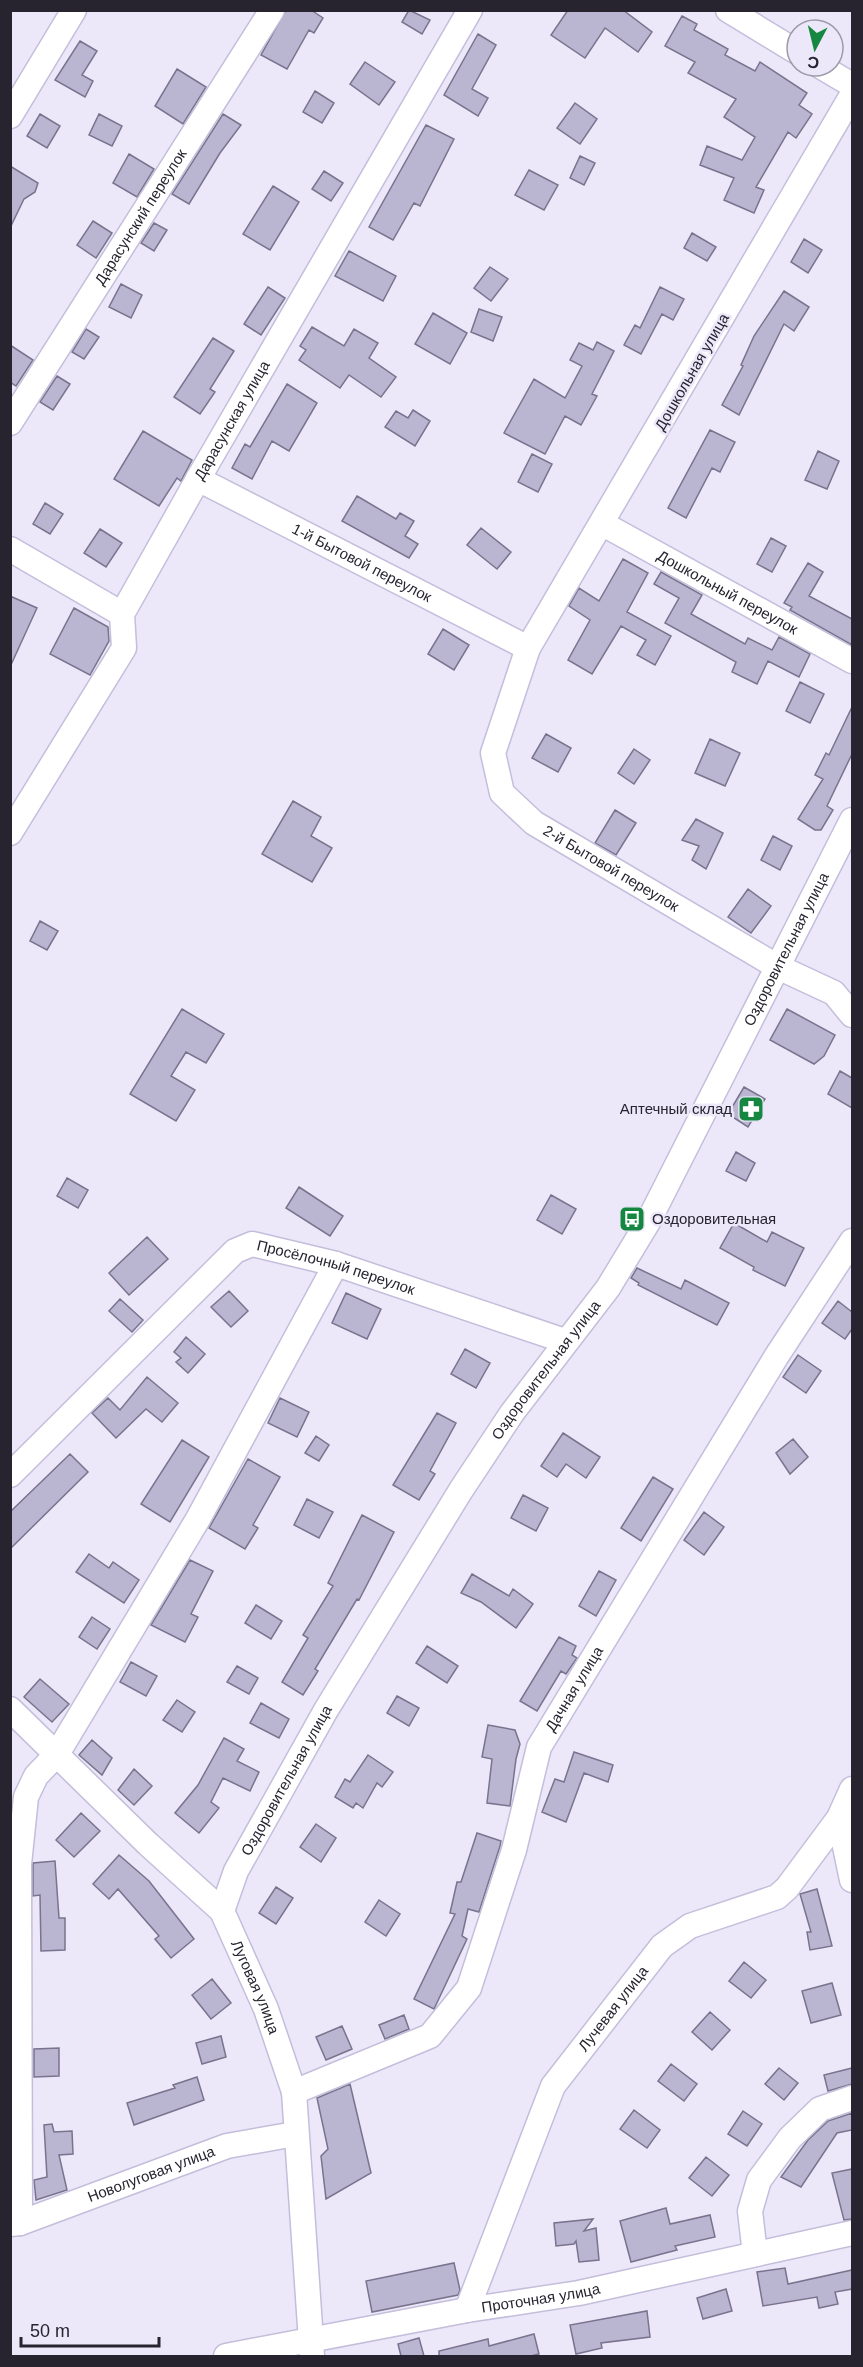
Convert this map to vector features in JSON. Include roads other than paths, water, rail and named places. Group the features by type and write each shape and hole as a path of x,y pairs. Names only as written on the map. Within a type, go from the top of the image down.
{"street":[{"path":"10,116 74,10"},
{"name":"Дарасунский переулок","path":"10,423 272,10"},
{"name":"Дарасунская улица","path":"123,614 198,479 470,10"},
{"path":"728,10 785,45"},
{"path":"839,78 852,86"},
{"name":"Дошкольная улица","path":"528,648 603,524 852,95"},
{"name":"1-й Бытовой переулок","path":"198,479 528,648"},
{"name":"Дошкольный переулок","path":"603,524 852,661"},
{"path":"10,549 123,614 124,648 10,833"},
{"name":"2-й Бытовой переулок","path":"528,648 493,753 502,793 534,823 778,967 834,993 852,1015"},
{"name":"Оздоровительная улица","path":"222,1911 236,1871 326,1710 461,1490 512,1413 565,1341 608,1288 648,1222 852,820"},
{"name":"Дачная улица","path":"294,2092 430,2036 469,1988 514,1850 539,1747 776,1357 852,1241"},
{"name":"Просёлочный переулок","path":"10,1474 235,1251 252,1244 336,1264 565,1341"},
{"path":"15,2223 15,1935 26,1797 36,1776 57,1754 198,1519 336,1264"},
{"name":"Луговая улица","path":"10,1709 148,1844 222,1911 266,2009 294,2092 311,2348"},
{"name":"Лучевая улица","path":"467,2310 553,2086 662,1946 690,1926 777,1897 787,1888 840,1818 852,1789"},
{"path":"840,1818 852,1880"},
{"path":"755,2254 750,2211 759,2180 790,2138 820,2109 852,2097"},
{"name":"Новолуговая улица","path":"15,2223 227,2146 296,2134"},
{"name":"Проточная улица","path":"226,2356 311,2348 467,2310 579,2293 852,2234"}],"place":[{"name":"Аптечный склад","path":"751,1109"},
{"name":"Оздоровительная","path":"632,1219"}]}
